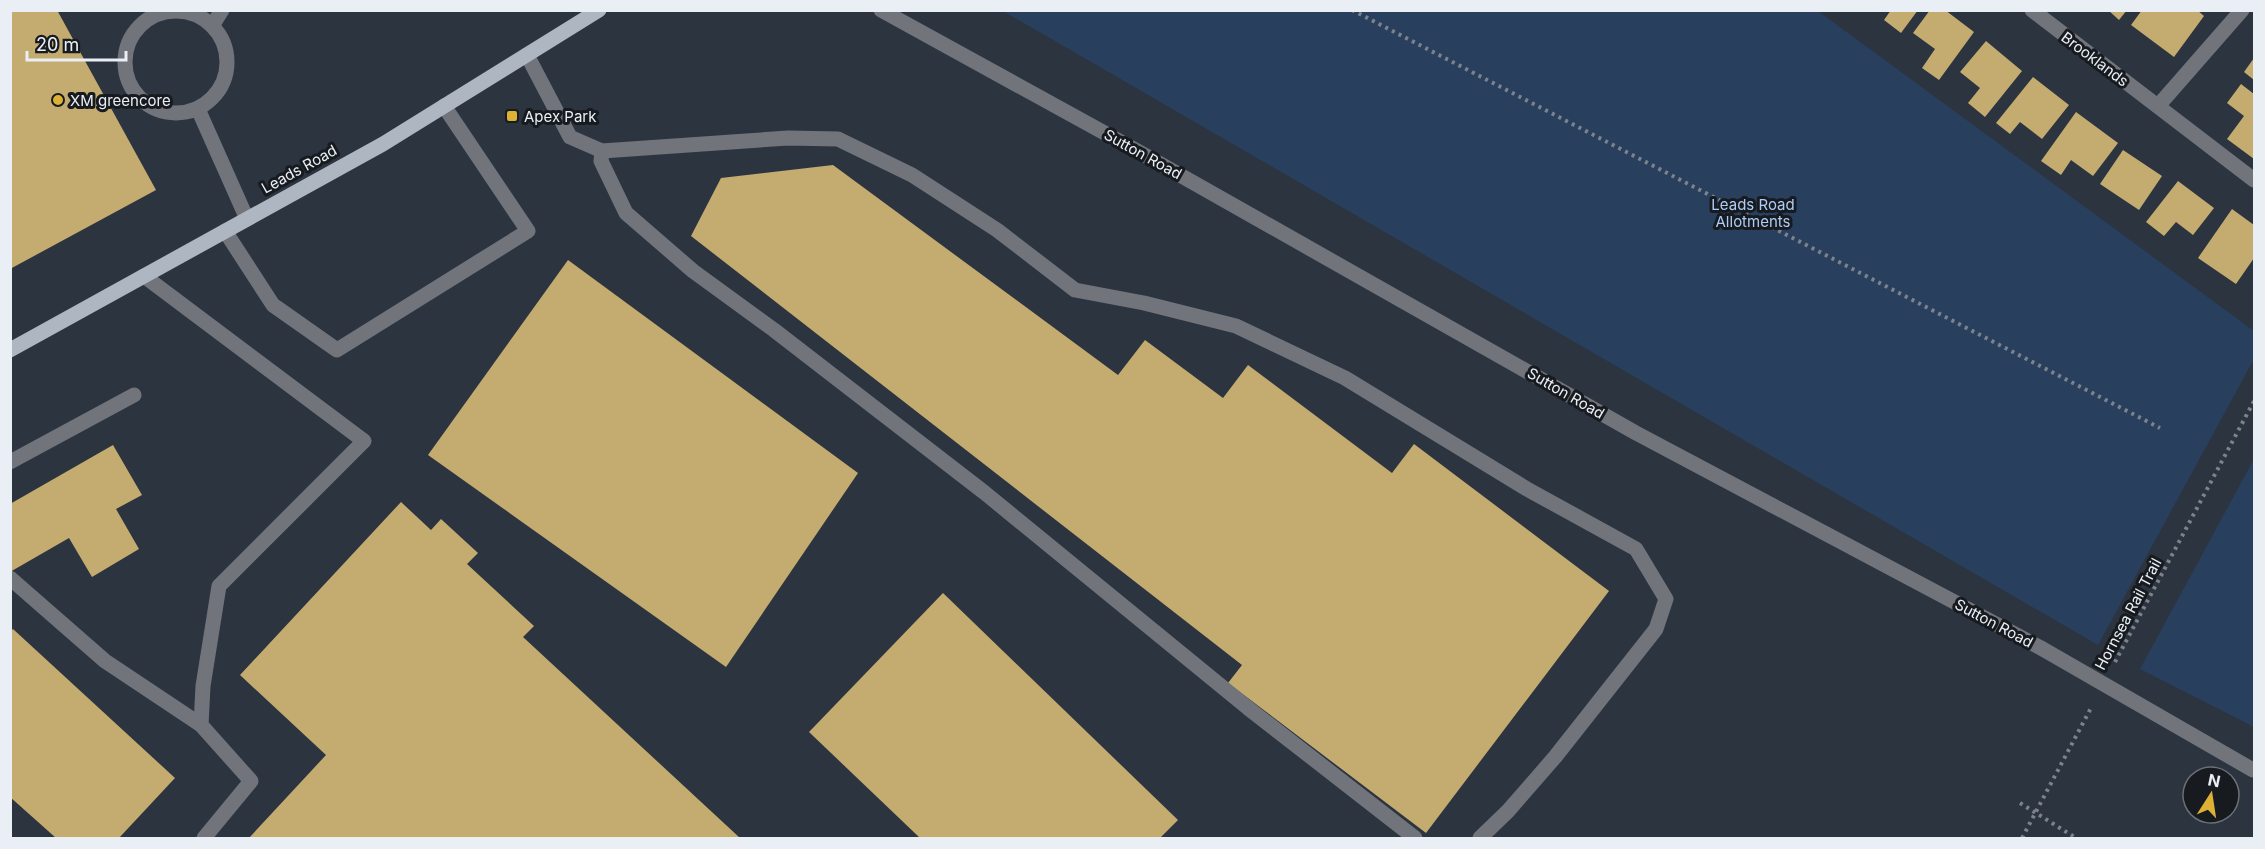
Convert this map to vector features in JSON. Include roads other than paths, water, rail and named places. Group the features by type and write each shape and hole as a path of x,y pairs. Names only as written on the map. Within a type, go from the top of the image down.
{"main road":[{"name":"Leads Road","path":"10,350 382,144 599,10"}],"street":[{"path":"212,27 222,10"},
{"name":"Sutton Road","path":"881,10 1141,153 1636,433 2041,648 2254,770"},
{"name":"Brooklands","path":"2032,10 2254,180"},
{"path":"2158,106 2242,10"},
{"path":"181,11 189,14 212,27 222,39 227,54 226,71 217,93 198,109 183,113 167,113 151,107 139,97 127,75 127,49 134,33 147,21 163,13 181,11"},
{"path":"527,55 570,137 602,151 788,138 838,139 922,181 997,230 1075,290 1144,303 1236,326 1345,378 1527,489 1636,549 1666,599 1656,629 1555,757 1508,811 1480,838"},
{"path":"225,231 273,305 337,350 528,231 444,106"},
{"path":"198,109 247,219"},
{"path":"602,151 601,161 626,213 693,271 774,330 985,493 1248,708 1415,838"},
{"path":"144,276 364,441 219,586 203,686 201,725"},
{"path":"10,462 134,395"},
{"path":"10,578 105,661 201,725 251,781 204,838"}],"place":[{"name":"XM greencore","path":"58,100"},
{"name":"Apex Park","path":"512,116"}],"park label":[{"name":"Leads Road Allotments","path":"1753,212"}]}
